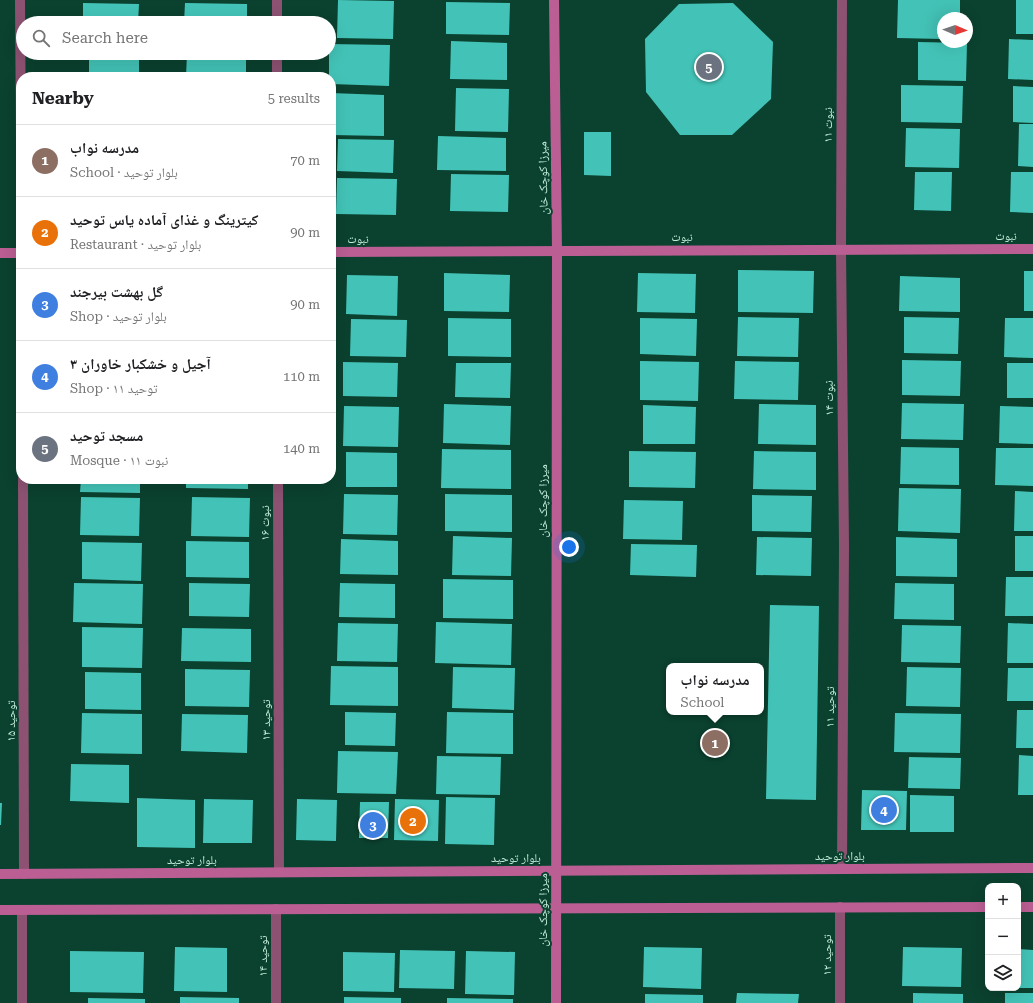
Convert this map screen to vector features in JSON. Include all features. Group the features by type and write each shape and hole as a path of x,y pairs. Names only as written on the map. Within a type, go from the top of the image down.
{"street":[{"path":"20,0 20,16"},
{"path":"277,0 277,16"},
{"name":"میرزا کوچک خان","path":"554,0 556,251 556,1003"},
{"name":"نبوت ۱۱","path":"841,250 842,0"},
{"path":"20,60 21,72"},
{"path":"277,60 277,72"},
{"name":"نبوت","path":"336,252 1033,249"},
{"name":"نبوت ۱۴","path":"841,250 844,546"},
{"path":"0,253 16,253"},
{"name":"توحید ۱۵","path":"22,484 24,874"},
{"name":"نبوت ۱۶","path":"278,484 278,568"},
{"name":"توحید ۱۱","path":"842,869 844,546"},
{"name":"توحید ۱۳","path":"278,568 279,872"},
{"name":"بلوار توحید","path":"0,874 1033,868"},
{"path":"1021,907 1033,906"},
{"name":"توحید ۱۲","path":"840,907 840,1003"},
{"path":"0,910 985,907"},
{"name":"توحید ۱۴","path":"276,909 276,1003"},
{"path":"22,910 22,1003"}],"building":[{"path":"338,0 394,1 393,39 337,38"},
{"path":"898,0 960,0 960,12 937,12 937,39 897,38"},
{"path":"1016,0 1033,0 1033,34 1016,34"},
{"path":"446,2 510,3 509,35 446,34"},
{"path":"83,3 139,4 138,16 83,16"},
{"path":"185,3 247,4 247,16 184,16"},
{"path":"733,3 773,42 771,99 732,135 680,135 646,92 645,39 679,4"},
{"path":"1009,39 1033,40 1033,80 1008,79"},
{"path":"451,41 507,43 507,80 450,79"},
{"path":"918,42 937,42 937,48 967,48 966,81 918,80"},
{"path":"336,44 390,45 389,86 336,84 336,72 329,72 329,60 336,60"},
{"path":"89,60 139,60 139,72 89,72"},
{"path":"187,60 246,60 246,72 186,72"},
{"path":"901,85 963,86 962,123 901,122"},
{"path":"1013,86 1033,87 1033,123 1013,122"},
{"path":"456,88 509,89 508,132 455,131"},
{"path":"336,93 384,95 384,136 336,135"},
{"path":"1019,124 1033,124 1033,167 1018,166"},
{"path":"906,128 960,129 959,168 905,167"},
{"path":"584,132 611,132 611,176 584,175"},
{"path":"438,136 506,138 506,171 437,170"},
{"path":"338,139 394,140 393,173 337,171"},
{"path":"915,172 952,172 951,211 914,210"},
{"path":"1011,172 1033,172 1033,213 1010,212"},
{"path":"451,174 509,175 508,212 450,211"},
{"path":"337,178 397,179 396,215 336,214"},
{"path":"738,270 814,271 813,313 738,312"},
{"path":"1024,271 1033,271 1033,311 1024,311"},
{"path":"444,273 510,275 509,312 444,311"},
{"path":"638,273 696,274 695,313 637,312"},
{"path":"347,275 398,276 397,316 346,314"},
{"path":"900,276 960,278 960,312 899,311"},
{"path":"738,317 799,318 798,357 737,356"},
{"path":"904,317 959,318 958,354 904,353"},
{"path":"448,318 511,319 511,357 448,356"},
{"path":"640,318 697,319 696,356 640,354"},
{"path":"1005,318 1033,318 1033,358 1004,357"},
{"path":"351,319 407,320 406,357 350,356"},
{"path":"902,360 961,361 960,396 902,395"},
{"path":"640,361 699,362 698,401 640,400"},
{"path":"735,361 799,362 798,400 734,399"},
{"path":"343,362 398,363 397,397 343,396"},
{"path":"456,363 511,363 510,398 455,397"},
{"path":"1007,363 1033,363 1033,398 1007,398"},
{"path":"902,403 964,404 963,440 901,439"},
{"path":"444,404 511,406 510,445 443,443"},
{"path":"759,404 816,405 816,445 758,444"},
{"path":"643,405 696,407 695,444 643,444"},
{"path":"344,406 399,407 398,447 343,446"},
{"path":"1000,406 1033,407 1033,444 999,443"},
{"path":"901,447 959,448 959,485 900,484"},
{"path":"996,448 1033,448 1033,486 995,485"},
{"path":"442,449 511,450 511,489 441,488"},
{"path":"629,451 696,452 695,488 629,487"},
{"path":"754,451 816,452 816,490 753,489"},
{"path":"346,452 397,453 397,487 346,487"},
{"path":"81,484 140,484 140,493 80,492"},
{"path":"186,484 248,484 248,489 186,488"},
{"path":"899,488 961,489 960,533 898,531"},
{"path":"1015,491 1033,492 1033,531 1014,531"},
{"path":"344,494 398,495 397,535 343,534"},
{"path":"445,494 512,495 512,532 445,531"},
{"path":"752,495 812,496 811,532 752,531"},
{"path":"81,497 140,498 139,536 80,535"},
{"path":"192,497 250,498 249,537 191,536"},
{"path":"624,500 683,501 682,540 623,539"},
{"path":"453,536 512,538 511,576 452,575"},
{"path":"1015,536 1033,536 1033,571 1015,571"},
{"path":"757,537 812,538 811,576 756,575"},
{"path":"896,537 957,539 957,577 896,576"},
{"path":"341,539 398,541 398,575 340,574"},
{"path":"186,541 249,542 249,578 186,577"},
{"path":"82,542 142,543 141,581 82,579"},
{"path":"631,544 697,545 696,577 630,575"},
{"path":"1006,577 1033,577 1033,616 1005,616"},
{"path":"443,579 513,580 513,619 443,618"},
{"path":"74,583 143,584 142,624 73,622"},
{"path":"189,583 250,584 249,617 189,616"},
{"path":"340,583 395,584 395,618 339,617"},
{"path":"895,583 954,584 954,620 894,619"},
{"path":"770,605 819,606 816,800 766,799"},
{"path":"436,622 512,624 511,665 435,663"},
{"path":"338,623 398,624 397,662 337,661"},
{"path":"1008,623 1033,624 1033,663 1007,663"},
{"path":"902,625 961,626 960,663 901,662"},
{"path":"82,627 143,628 142,668 82,667"},
{"path":"182,628 251,629 251,662 181,661"},
{"path":"331,666 398,667 398,706 330,705"},
{"path":"453,667 515,668 514,710 452,708"},
{"path":"907,667 961,668 960,707 906,706"},
{"path":"1008,668 1033,668 1033,701 1007,701"},
{"path":"185,669 250,670 249,707 185,706"},
{"path":"85,672 141,673 141,710 85,709"},
{"path":"1017,710 1033,710 1033,748 1016,748"},
{"path":"345,712 396,713 395,746 345,745"},
{"path":"447,712 513,713 513,754 446,753"},
{"path":"82,713 142,714 142,754 81,753"},
{"path":"895,713 961,714 960,753 894,752"},
{"path":"182,714 248,715 247,753 181,751"},
{"path":"338,751 398,752 396,794 337,793"},
{"path":"1019,755 1033,756 1033,795 1018,795"},
{"path":"437,756 501,757 500,795 436,794"},
{"path":"909,757 961,758 960,789 908,788"},
{"path":"71,764 129,765 129,803 70,801"},
{"path":"862,790 907,791 906,830 861,830"},
{"path":"910,795 954,796 954,832 910,832"},
{"path":"446,797 495,798 494,845 445,844"},
{"path":"137,798 195,800 195,848 137,847"},
{"path":"204,799 253,800 252,843 203,843"},
{"path":"297,799 337,800 336,841 296,840"},
{"path":"395,799 439,800 438,841 394,840"},
{"path":"360,802 389,802 388,838 359,838"},
{"path":"0,803 2,803 1,825 0,825"},
{"path":"175,947 227,948 227,992 174,991"},
{"path":"644,947 702,948 701,989 643,987"},
{"path":"903,947 962,948 961,987 902,986"},
{"path":"1021,949 1033,950 1033,988 1021,988"},
{"path":"400,950 455,951 454,989 399,988"},
{"path":"70,951 144,952 143,993 70,992"},
{"path":"466,951 515,952 514,995 465,994"},
{"path":"343,952 395,953 394,992 343,991"},
{"path":"737,993 799,994 798,1003 736,1003"},
{"path":"913,993 963,994 963,1003 913,1003"},
{"path":"1005,993 1033,993 1033,1003 1005,1003"},
{"path":"645,994 703,995 703,1003 645,1003"},
{"path":"180,997 239,998 239,1003 180,1003"},
{"path":"344,997 401,998 401,1003 344,1003"},
{"path":"88,998 145,999 145,1003 88,1003"},
{"path":"447,998 513,999 513,1003 447,1003"}],"place":[{"name":"مسجد توحید","path":"709,67"},
{"name":"مدرسه نواب","path":"715,743"},
{"name":"آجیل و خشکبار خاوران ۳","path":"884,810"},
{"name":"کیترینگ و غذای آماده یاس توحید","path":"413,821"},
{"name":"گل بهشت بیرجند","path":"373,825"}]}
